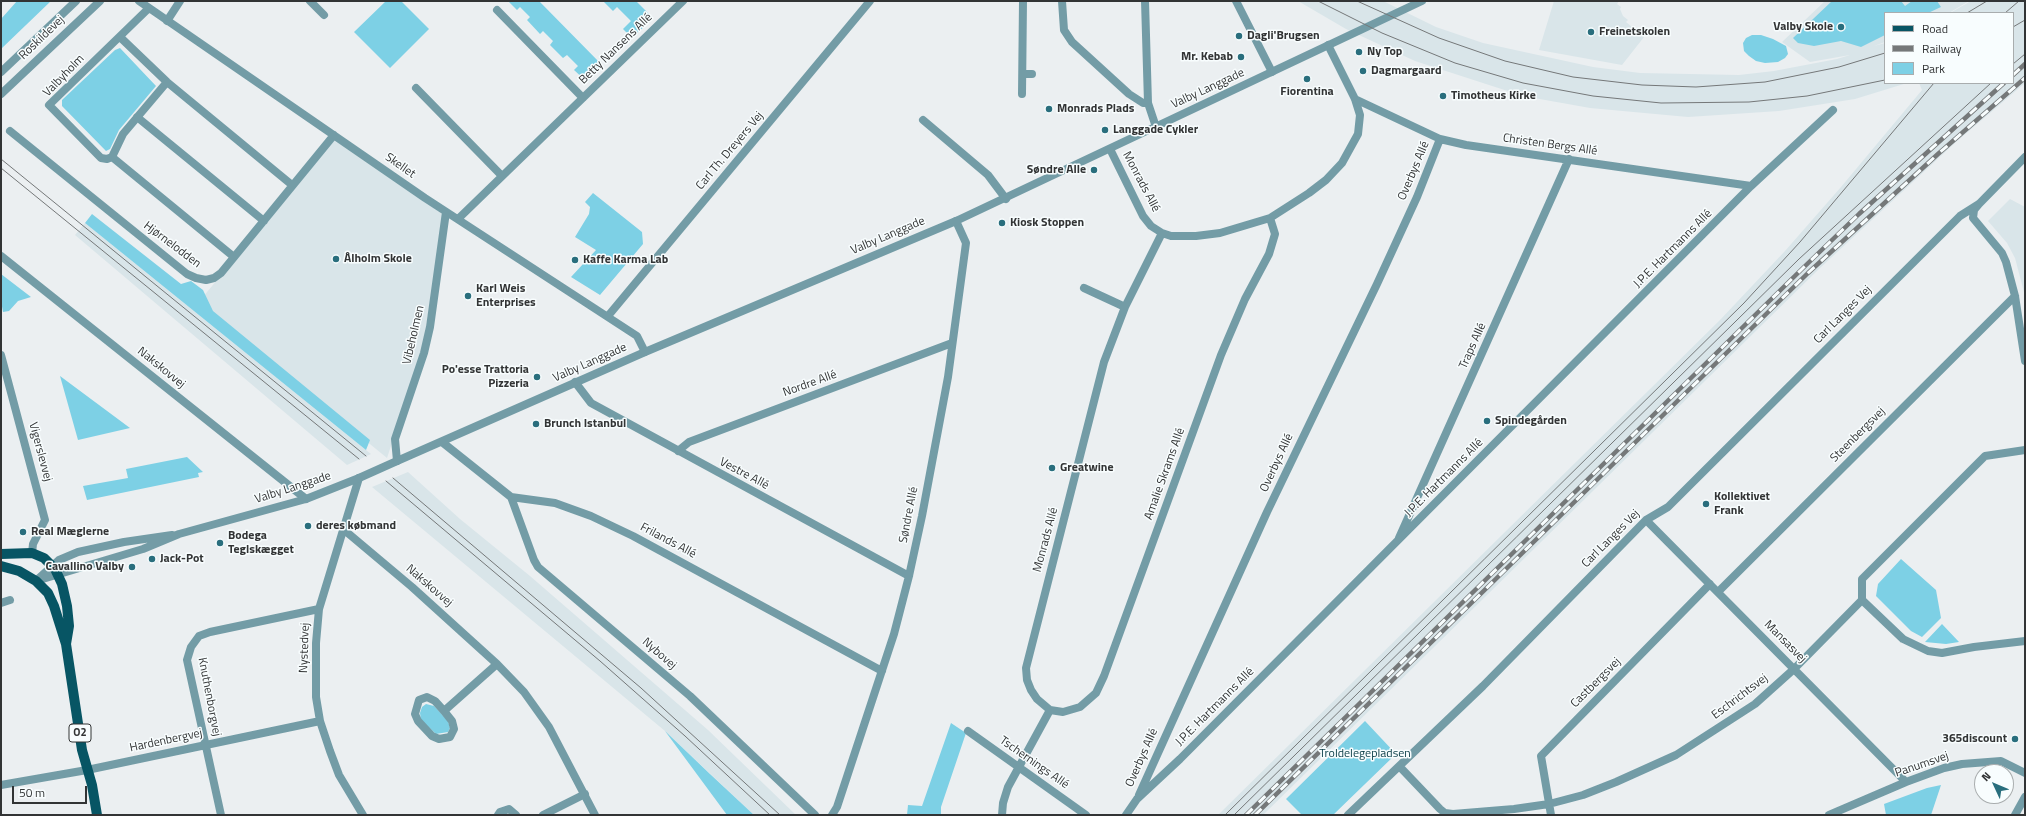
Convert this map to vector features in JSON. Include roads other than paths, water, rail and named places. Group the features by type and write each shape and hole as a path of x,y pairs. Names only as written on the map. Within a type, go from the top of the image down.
{"main road":[{"path":"1,554 32,553 44,558 54,570"},
{"name":"O2","path":"1,566 19,571 36,581 48,593 54,606 66,644 82,750 92,785 97,815"},
{"name":"O2","path":"54,570 62,584 68,616 68,635 66,644"}],"street":[{"name":"Roskildevej","path":"1,72 76,1"},
{"name":"Roskildevej","path":"1,94 100,1"},
{"name":"Skellet","path":"139,1 446,212 637,336 645,352"},
{"path":"167,21 180,1"},
{"path":"310,1 324,15"},
{"name":"Betty Nansens Allé","path":"458,219 683,1"},
{"name":"Carl Th. Dreyers Vej","path":"608,316 870,1"},
{"path":"1022,94 1023,1"},
{"path":"1062,1 1064,30 1072,42 1129,94 1143,103 1148,103"},
{"path":"1145,1 1148,103 1156,127"},
{"path":"1236,1 1272,72"},
{"name":"Valby Langgade","path":"54,570 143,549 179,534 306,499 359,478 575,382 1006,199 1422,1"},
{"name":"Valbyholm","path":"149,8 49,105 101,158 107,159 112,156 234,257"},
{"name":"Betty Nansens Allé","path":"497,10 583,98"},
{"path":"120,37 167,82 292,186"},
{"path":"1162,233 1171,236 1196,236 1220,233 1270,218 1309,193 1326,180 1342,162 1358,134 1360,115 1355,99 1328,45"},
{"path":"1023,74 1032,74"},
{"path":"112,156 123,134 167,82"},
{"path":"416,88 502,176"},
{"name":"Christen Bergs Allé","path":"1355,99 1440,140 1751,186"},
{"name":"J.P.E. Hartmanns Allé","path":"1126,815 1137,799 1186,754 1751,186 1833,110"},
{"path":"138,117 264,221"},
{"path":"923,120 988,175 1006,199"},
{"name":"Hjørnelodden","path":"10,131 186,274 196,278 214,278 221,273 334,135"},
{"name":"Overbys Allé","path":"1137,799 1267,512 1395,245 1440,140"},
{"name":"Monrads Allé","path":"1050,710 1037,699 1030,690 1026,668 1028,656 1104,362 1125,307 1162,233 1151,226 1143,216 1110,149"},
{"name":"Carl Langes Vej","path":"1348,815 1400,767 1483,686 1646,520 1668,507 1960,216 1979,204 2025,157"},
{"name":"Traps Allé","path":"1397,542 1569,159"},
{"path":"1979,204 1974,210 1973,218 2002,253 2015,296 2025,361"},
{"name":"Vibeholmen","path":"397,461 395,439 424,353 430,327 446,212"},
{"name":"Amalie Skrams Allé","path":"1050,710 1063,712 1080,707 1096,693 1221,355 1245,299 1269,254 1275,234 1270,218"},
{"name":"Søndre Allé","path":"832,815 837,807 882,671 909,576 948,378 966,243 956,221"},
{"name":"Nakskovvej","path":"1,256 306,499"},
{"path":"1084,288 1125,307"},
{"name":"Steenbergsvej","path":"1718,592 2015,296"},
{"name":"Nordre Allé","path":"678,451 689,442 952,343"},
{"name":"Vigerslevvej","path":"1,355 45,520 33,544 32,553"},
{"name":"Vestre Allé","path":"575,382 590,403 909,576"},
{"path":"442,442 512,497"},
{"path":"2025,450 1985,456 1862,579 1862,600 1903,639 1916,647 1942,653 1974,646 2025,641"},
{"name":"Nystedvej","path":"359,478 320,609 316,643 316,697 320,721 339,775 363,815"},
{"name":"Frilands Allé","path":"512,497 555,503 590,516 633,536 882,671"},
{"name":"Nybovej","path":"512,497 534,560 538,567 690,696 815,815"},
{"name":"Mansasvej","path":"1646,520 1906,782"},
{"name":"Nakskovvej","path":"343,529 412,587 498,664 524,692 549,727 595,815"},
{"name":"Valby Langgade","path":"54,570 67,556 83,550 143,538 179,534"},
{"path":"36,581 54,570"},
{"name":"Castbergsvej","path":"1551,815 1541,756 1710,584"},
{"path":"1,603 10,600"},
{"name":"Eschrichtsvej","path":"1400,767 1445,813 1486,812 1549,804 1583,795 1676,755 1755,704 1794,669 1862,600"},
{"name":"Knuthenborgvej","path":"221,815 187,660 191,646 199,636 210,632 320,609"},
{"path":"444,711 498,664"},
{"path":"427,697 435,701 444,711 452,721 454,729 450,737 440,739 432,736 418,721 415,714 419,700 427,697"},
{"path":"1002,815 1005,797 1018,767 1050,710"},
{"name":"Hardenbergvej","path":"1,785 87,770 320,721"},
{"name":"Tschernings Allé","path":"968,731 1086,815"},
{"name":"Panumsvej","path":"1829,815 1906,782 1944,768 1979,762 2000,761 2025,773"},
{"path":"543,815 585,794"},
{"path":"2015,815 2025,797"},
{"path":"498,815 500,812 509,809 516,815"}],"tram line":[{"path":"1318,1 1382,33 1455,63 1523,83 1593,96 1661,103 1749,102 1807,96 1884,80"},
{"path":"1357,1 1439,38 1505,61 1573,77 1642,85 1696,87 1765,82 1839,67 1884,53"},
{"path":"1969,12 1987,1"},
{"path":"2006,12 2019,1"},
{"path":"2014,26 2025,20"},
{"path":"2014,63 2025,54"},
{"path":"1225,815 1744,303 1800,242 1933,84"},
{"path":"1234,815 1799,259 1990,84"},
{"path":"1,159 366,456"},
{"path":"1,168 359,459"},
{"path":"393,478 641,688 780,815"},
{"path":"386,481 600,661 685,736 770,815"}],"railway":[{"path":"2014,74 2025,64"},
{"path":"1255,815 1808,273 1938,154 2025,78"},
{"path":"1246,815 1803,268 1859,214 2003,84"}],"place":[{"name":"Valby Skole","path":"1841,27"},
{"name":"Freinetskolen","path":"1591,32"},
{"name":"Dagli'Brugsen","path":"1239,36"},
{"name":"Ny Top","path":"1359,52"},
{"name":"Mr. Kebab","path":"1241,57"},
{"name":"Dagmargaard","path":"1363,71"},
{"name":"Fiorentina","path":"1307,79"},
{"name":"Timotheus Kirke","path":"1443,96"},
{"name":"Monrads Plads","path":"1049,109"},
{"name":"Langgade Cykler","path":"1105,130"},
{"name":"Søndre Alle","path":"1094,170"},
{"name":"Kiosk Stoppen","path":"1002,223"},
{"name":"Ålholm Skole","path":"336,259"},
{"name":"Kaffe Karma Lab","path":"575,260"},
{"name":"Karl Weis Enterprises","path":"468,296"},
{"name":"Po'esse Trattoria Pizzeria","path":"537,377"},
{"name":"Spindegården","path":"1487,421"},
{"name":"Brunch Istanbul","path":"536,424"},
{"name":"Greatwine","path":"1052,468"},
{"name":"Kollektivet Frank","path":"1706,504"},
{"name":"deres købmand","path":"308,526"},
{"name":"Real Mæglerne","path":"23,532"},
{"name":"Bodega Teglskægget","path":"220,543"},
{"name":"Jack-Pot","path":"152,559"},
{"name":"Cavallino Valby","path":"132,567"},
{"name":"365discount","path":"2015,739"}],"park label":[{"name":"Troldelegepladsen","path":"1365,754"}]}
